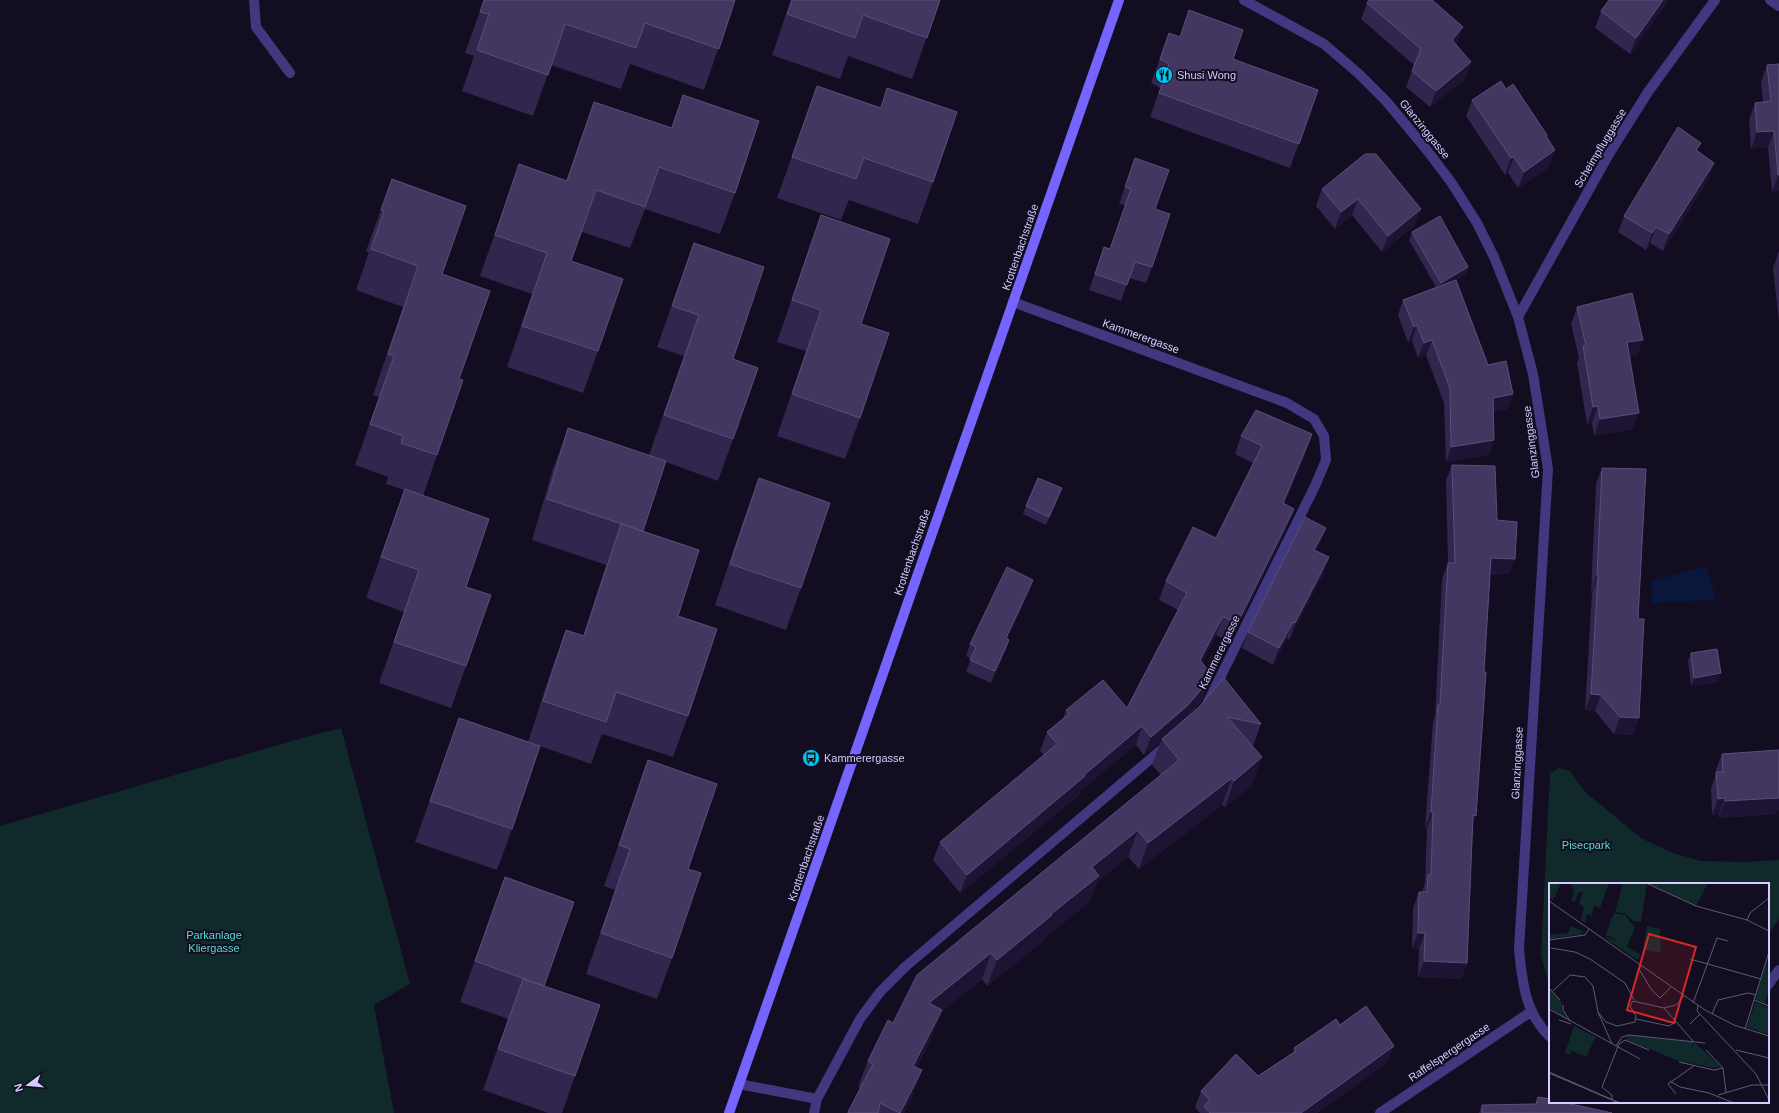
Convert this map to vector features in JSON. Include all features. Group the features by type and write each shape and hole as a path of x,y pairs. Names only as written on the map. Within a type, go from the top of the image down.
{"main road":[{"name":"Krottenbachstraße","path":"729,1113 1119,0"}],"street":[{"path":"254,0 256,27 290,73"},
{"name":"Glanzinggasse","path":"1244,0 1324,44 1359,74 1386,101 1451,182 1477,223 1494,257 1518,317 1533,374 1548,469 1519,949 1522,984 1532,1012 1544,1032 1549,1036"},
{"name":"Scheimpfluggasse","path":"1518,317 1621,135 1648,92 1715,0"},
{"path":"1770,0 1779,6"},
{"name":"Kammerergasse","path":"1013,302 1287,403 1314,419 1324,436 1326,460 1315,486 1207,704 1202,709"},
{"path":"814,1113 817,1099 860,1019 880,992 900,972 1174,739"},
{"path":"1769,984 1779,970"},
{"name":"Raffelspergergasse","path":"1380,1113 1532,1012"},
{"path":"739,1084 817,1099"}],"green space":[{"name":"Parkanlage Kliergasse","path":"341,728 410,984 374,1005 394,1113 0,1113 0,826"},
{"name":"Pisecpark","path":"1559,768 1570,771 1584,791 1641,838 1670,852 1701,861 1745,862 1779,860 1779,919 1769,933 1769,883 1549,883 1549,984 1541,955 1550,773"}],"water":[{"path":"1704,567 1706,568 1715,594 1714,600 1652,603 1652,581"}],"building":[{"path":"484,0 735,0 719,49 645,23 636,48 565,24 548,75 477,50 489,14 480,12"},
{"path":"792,0 940,0 927,38 863,15 855,38 787,14"},
{"path":"1369,0 1432,0 1463,27 1452,40 1471,62 1436,91 1412,71 1421,49 1367,3"},
{"path":"1609,0 1663,0 1636,38 1601,11"},
{"path":"1189,10 1243,30 1233,59 1318,90 1299,144 1159,93 1169,64 1160,59 1169,33 1180,37"},
{"path":"1779,64 1778,175 1774,131 1757,132 1755,103 1771,101 1767,65"},
{"path":"1501,81 1506,89 1513,84 1547,135 1546,136 1555,150 1524,172 1514,157 1511,158 1472,100"},
{"path":"817,86 881,108 887,88 957,112 933,182 864,158 856,179 792,157"},
{"path":"683,95 759,121 735,193 659,167 645,207 596,190 571,261 623,279 598,351 522,326 547,253 495,235 519,164 567,181 594,102 672,128"},
{"path":"1678,127 1701,143 1696,150 1714,163 1669,234 1656,227 1652,233 1624,216"},
{"path":"1365,154 1376,154 1421,209 1388,236 1358,199 1341,212 1322,189"},
{"path":"1135,158 1169,170 1155,209 1170,214 1152,267 1135,262 1127,285 1095,274 1104,247 1110,249 1131,189 1125,187"},
{"path":"392,179 466,206 442,274 490,291 459,379 463,380 437,455 401,443 403,436 370,424 394,356 388,354 418,266 371,249 384,211 381,210"},
{"path":"821,215 890,239 861,324 889,333 860,418 792,394 821,310 792,300"},
{"path":"1440,216 1468,267 1441,283 1412,232"},
{"path":"694,243 764,267 733,359 758,368 733,439 664,415 699,315 672,306"},
{"path":"1456,280 1488,365 1506,361 1513,394 1493,398 1494,440 1451,447 1450,388 1432,340 1424,343 1417,325 1414,327 1403,300"},
{"path":"1632,293 1643,340 1627,342 1639,413 1600,419 1598,406 1593,407 1583,346 1586,346 1577,307"},
{"path":"1256,410 1312,434 1283,503 1294,509 1237,624 1223,616 1200,660 1212,675 1208,682 1187,706 1151,737 1142,726 967,875 940,842 1057,744 1047,732 1069,714 1066,710 1103,680 1127,708 1187,593 1166,581 1193,527 1216,538 1262,446 1241,436"},
{"path":"568,428 666,461 643,531 547,499"},
{"path":"1452,465 1495,466 1497,520 1517,522 1515,559 1491,558 1484,672 1486,672 1476,816 1473,815 1467,963 1424,961 1425,933 1418,933 1419,892 1427,892 1428,875 1431,875 1433,812 1431,812 1438,705 1440,705 1448,563 1455,563"},
{"path":"1602,468 1646,469 1638,619 1644,619 1639,718 1620,717 1601,695 1591,694 1598,575"},
{"path":"759,478 830,503 801,588 730,564"},
{"path":"1038,478 1062,488 1049,517 1026,506"},
{"path":"405,489 489,519 466,587 491,595 466,666 394,642 419,570 381,557"},
{"path":"1305,517 1326,528 1314,550 1329,557 1295,623 1293,622 1279,648 1248,632"},
{"path":"621,524 699,550 678,616 717,629 688,716 616,692 606,722 543,701 566,630 584,636"},
{"path":"1007,567 1033,580 1006,638 1009,640 995,671 970,660 976,647 970,644"},
{"path":"1717,649 1721,673 1694,678 1691,653"},
{"path":"1224,678 1261,724 1227,717 1262,757 1234,781 1232,778 1148,843 1138,830 1092,867 1099,876 1051,914 1052,915 997,960 991,953 929,1003 942,1010 913,1066 922,1070 900,1113 880,1103 878,1113 848,1113 873,1064 868,1061 888,1020 893,1023 917,975 1179,760 1162,739 1199,707"},
{"path":"459,718 540,746 512,829 430,801"},
{"path":"1779,750 1779,798 1725,801 1725,798 1718,799 1716,772 1723,772 1722,754"},
{"path":"648,760 717,784 688,869 701,873 672,958 601,933 630,849 619,845"},
{"path":"505,877 574,902 544,986 475,961"},
{"path":"523,979 600,1005 575,1076 498,1049"},
{"path":"1366,1006 1394,1046 1301,1113 1210,1113 1204,1106 1210,1100 1201,1091 1236,1054 1258,1076 1296,1051 1294,1048 1336,1019 1340,1025"},
{"path":"1538,1097 1549,1099 1549,1103 1567,1103 1612,1113 1482,1113 1482,1105 1536,1104"}],"place":[{"name":"Shusi Wong","path":"1164,75"},
{"name":"Kammerergasse","path":"811,758"}]}
